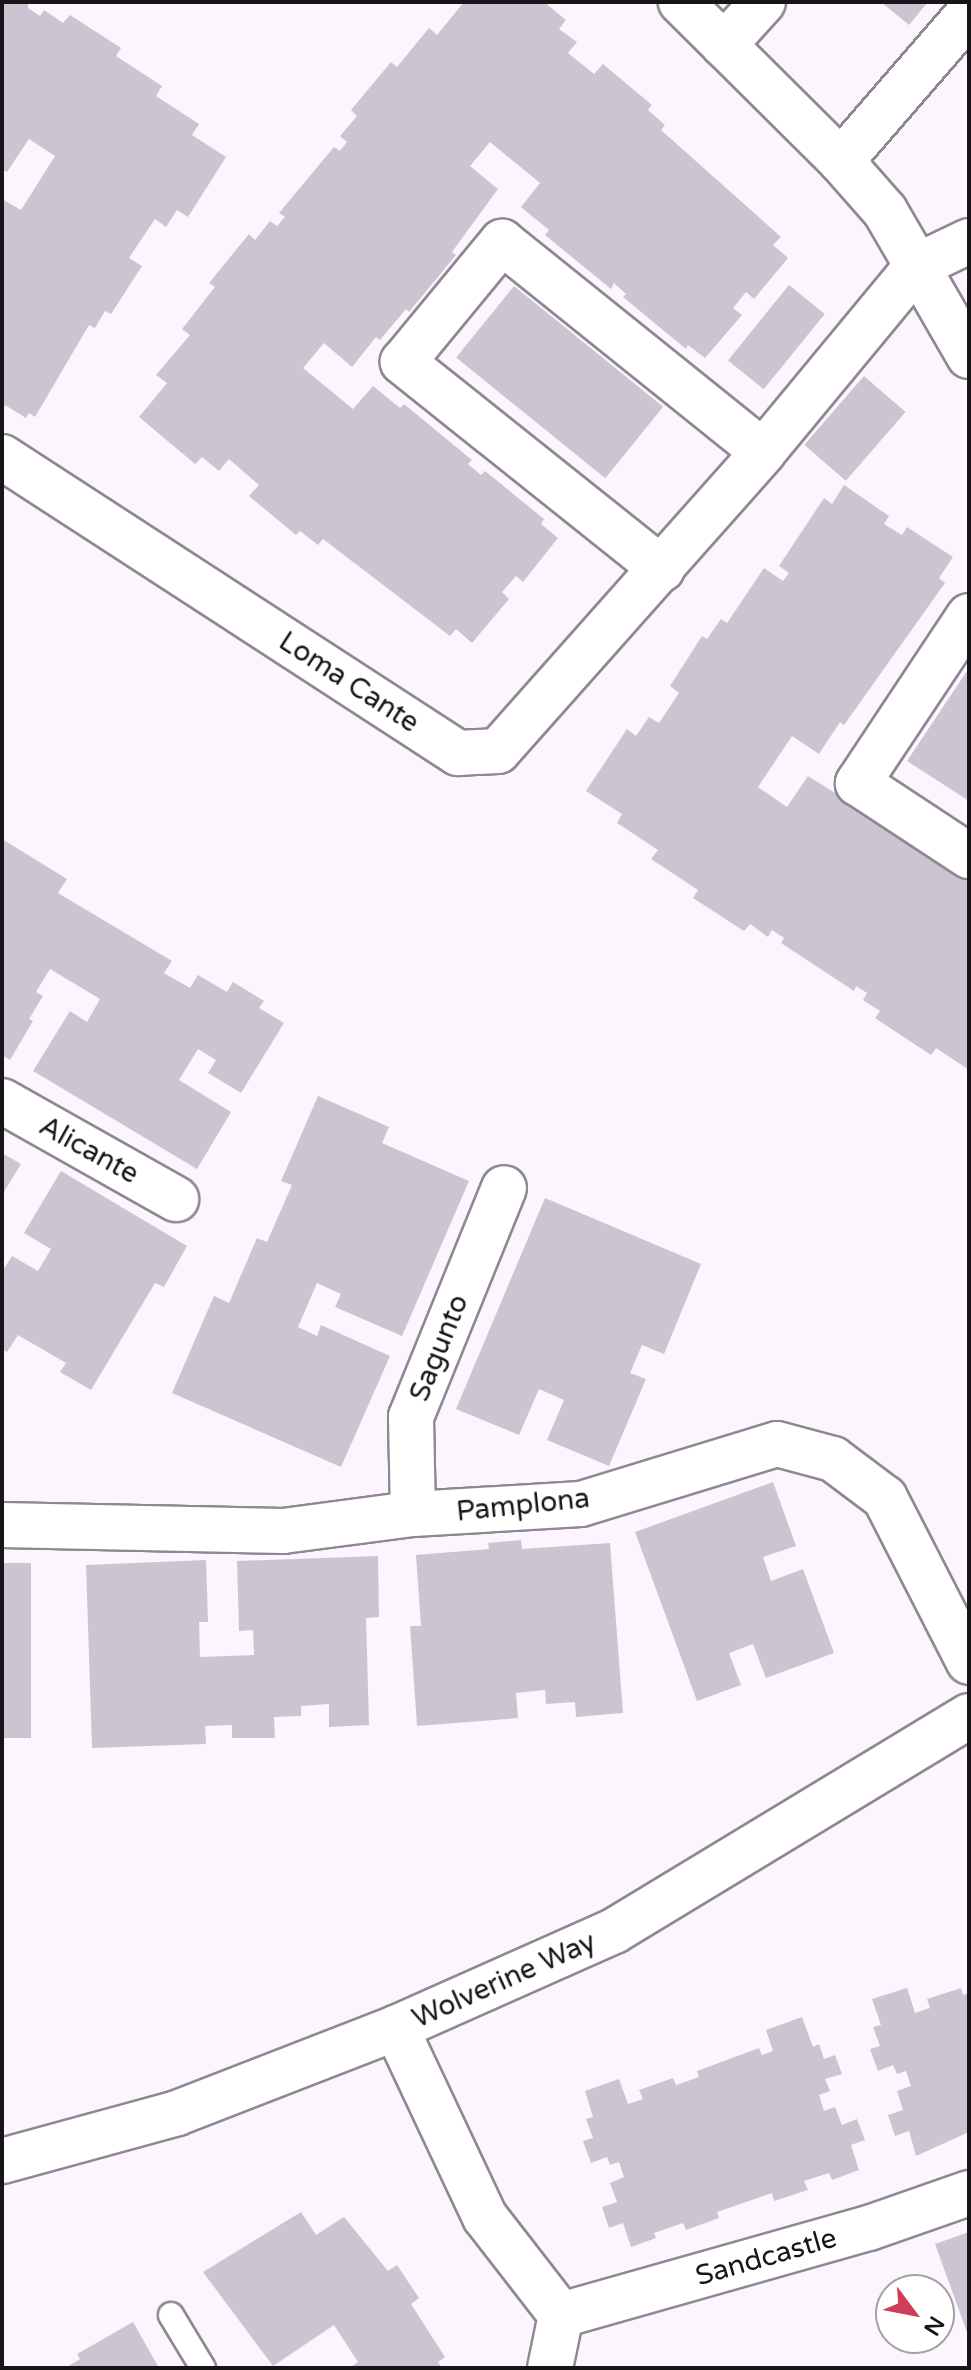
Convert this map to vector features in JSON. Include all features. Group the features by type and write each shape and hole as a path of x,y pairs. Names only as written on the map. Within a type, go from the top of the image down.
{"street":[{"path":"681,2 841,161 885,211 969,356"},
{"path":"724,45 763,2"},
{"path":"841,161 969,13"},
{"name":"Loma Cante","path":"2,457 458,753 498,751 662,569 917,266 969,241"},
{"path":"662,569 403,362 502,242 763,452"},
{"path":"969,616 858,783 969,856"},
{"name":"Alicante","path":"2,1101 176,1199"},
{"name":"Sagunto","path":"413,1514 411,1417 504,1188"},
{"name":"Pamplona","path":"2,1525 283,1531 413,1514 581,1504 777,1444 833,1459 885,1498 969,1662"},
{"name":"Wolverine Way","path":"2,2161 177,2113 396,2028 614,1931 969,1716"},
{"path":"396,2028 485,2217 561,2315 550,2368"},
{"name":"Sandcastle","path":"561,2315 869,2228 969,2193"}],"lane":[{"path":"171,2315 203,2368"}],"building":[{"path":"2,2 28,2 28,8 40,16 44,10 63,23 70,15 121,48 116,56 162,86 156,96 199,124 192,135 226,157 188,217 177,210 166,227 155,219 129,258 142,266 111,314 105,311 95,328 89,325 35,417 29,413 26,418 5,405 2,410 2,199 21,210 55,156 29,139 7,172 2,169"},
{"path":"464,2 544,2 566,20 559,29 577,42 568,53 594,74 603,64 652,105 648,110 665,125 661,130 781,237 773,245 788,258 754,299 746,292 733,308 742,315 705,358 688,345 686,349 623,297 626,294 614,283 611,289 545,235 549,230 521,207 540,183 490,142 470,166 498,189 452,252 456,255 409,312 406,309 380,340 376,337 352,367 324,343 303,368 353,409 373,386 400,408 404,404 472,460 468,464 481,475 485,471 544,519 541,524 558,538 523,582 516,576 502,592 509,599 472,643 456,629 450,636 323,539 318,545 300,531 296,535 249,496 259,485 229,459 219,471 202,457 195,464 139,417 167,383 156,375 190,335 182,329 215,287 209,283 249,234 255,240 270,221 277,226 285,217 279,213 334,147 340,151 347,142 340,136 357,116 351,110 391,62 397,67 429,28 437,35"},
{"path":"881,2 928,2 909,25"},
{"path":"789,285 825,314 764,389 728,360"},
{"path":"514,286 663,407 605,478 456,357"},
{"path":"864,376 906,412 846,481 804,445"},
{"path":"844,485 889,516 884,524 902,535 907,527 953,557 939,578 945,583 844,725 840,722 819,754 792,736 758,787 787,807 808,776 969,877 969,1070 936,1048 931,1055 875,1018 880,1011 863,1000 867,993 856,986 854,991 781,943 784,938 772,930 768,937 750,924 744,931 693,898 698,890 651,859 658,850 617,823 622,814 586,791 627,729 636,736 649,717 659,723 679,693 670,686 702,636 707,639 721,619 727,623 764,568 783,581 789,573 779,566 824,498 832,504"},
{"path":"969,668 969,801 907,761"},
{"path":"2,839 67,879 58,893 172,961 164,973 190,988 198,975 227,992 233,982 264,1001 259,1008 284,1023 241,1093 208,1073 216,1060 198,1049 179,1080 231,1112 197,1169 33,1071 70,1011 87,1022 100,999 50,969 36,992 43,996 29,1019 33,1021 10,1060 2,1055"},
{"path":"318,1096 389,1127 382,1143 469,1181 402,1336 335,1307 341,1294 317,1283 298,1327 317,1336 321,1325 390,1356 341,1467 172,1393 214,1296 229,1303 257,1238 267,1242 292,1185 281,1181"},
{"path":"2,1153 21,1164 2,1195"},
{"path":"61,1171 187,1246 164,1287 155,1283 91,1390 60,1372 66,1363 18,1335 7,1352 2,1349 2,1272 12,1256 38,1271 51,1249 24,1233"},
{"path":"545,1198 701,1264 664,1354 642,1345 630,1373 646,1379 609,1466 547,1440 564,1400 539,1389 519,1435 456,1409"},
{"path":"773,1482 796,1546 763,1557 771,1581 803,1569 834,1653 766,1678 753,1644 729,1653 741,1685 697,1701 635,1532"},
{"path":"521,1540 522,1549 610,1543 623,1713 576,1717 575,1702 546,1704 545,1690 516,1693 518,1718 417,1726 410,1626 421,1626 416,1555 489,1549 488,1543"},
{"path":"378,1556 379,1617 366,1618 369,1725 329,1727 329,1704 301,1706 301,1716 274,1717 275,1738 232,1738 232,1725 205,1726 206,1744 92,1748 86,1565 206,1560 208,1622 199,1622 200,1657 254,1655 253,1630 239,1631 237,1561"},
{"path":"2,1563 31,1563 31,1738 2,1738"},
{"path":"907,1988 915,2013 930,2008 927,1999 961,1988 963,1995 969,1993 969,2132 916,2156 909,2131 895,2136 888,2115 903,2110 897,2091 911,2086 906,2071 897,2074 893,2065 878,2071 870,2049 880,2046 873,2027 881,2025 872,1999"},
{"path":"802,2017 813,2047 819,2044 824,2059 835,2055 842,2074 825,2079 830,2091 819,2095 824,2111 835,2107 842,2125 857,2119 865,2140 851,2145 859,2170 832,2180 829,2173 804,2181 808,2190 774,2201 772,2193 717,2212 719,2218 686,2230 683,2223 654,2233 656,2238 631,2247 623,2223 609,2228 602,2207 617,2202 610,2183 624,2177 619,2162 610,2165 607,2157 591,2163 583,2141 593,2138 586,2119 593,2117 585,2091 619,2079 628,2104 643,2099 639,2090 673,2078 676,2085 699,2077 697,2071 759,2048 762,2055 773,2051 766,2030"},
{"path":"301,2212 316,2235 344,2217 388,2271 397,2265 419,2298 411,2304 445,2357 438,2362 442,2368 349,2368 358,2362 334,2325 273,2366 203,2272"},
{"path":"969,2232 969,2335 955,2299 955,2274 946,2274 935,2244"},
{"path":"133,2322 159,2368 65,2368 80,2359 77,2354"}]}
